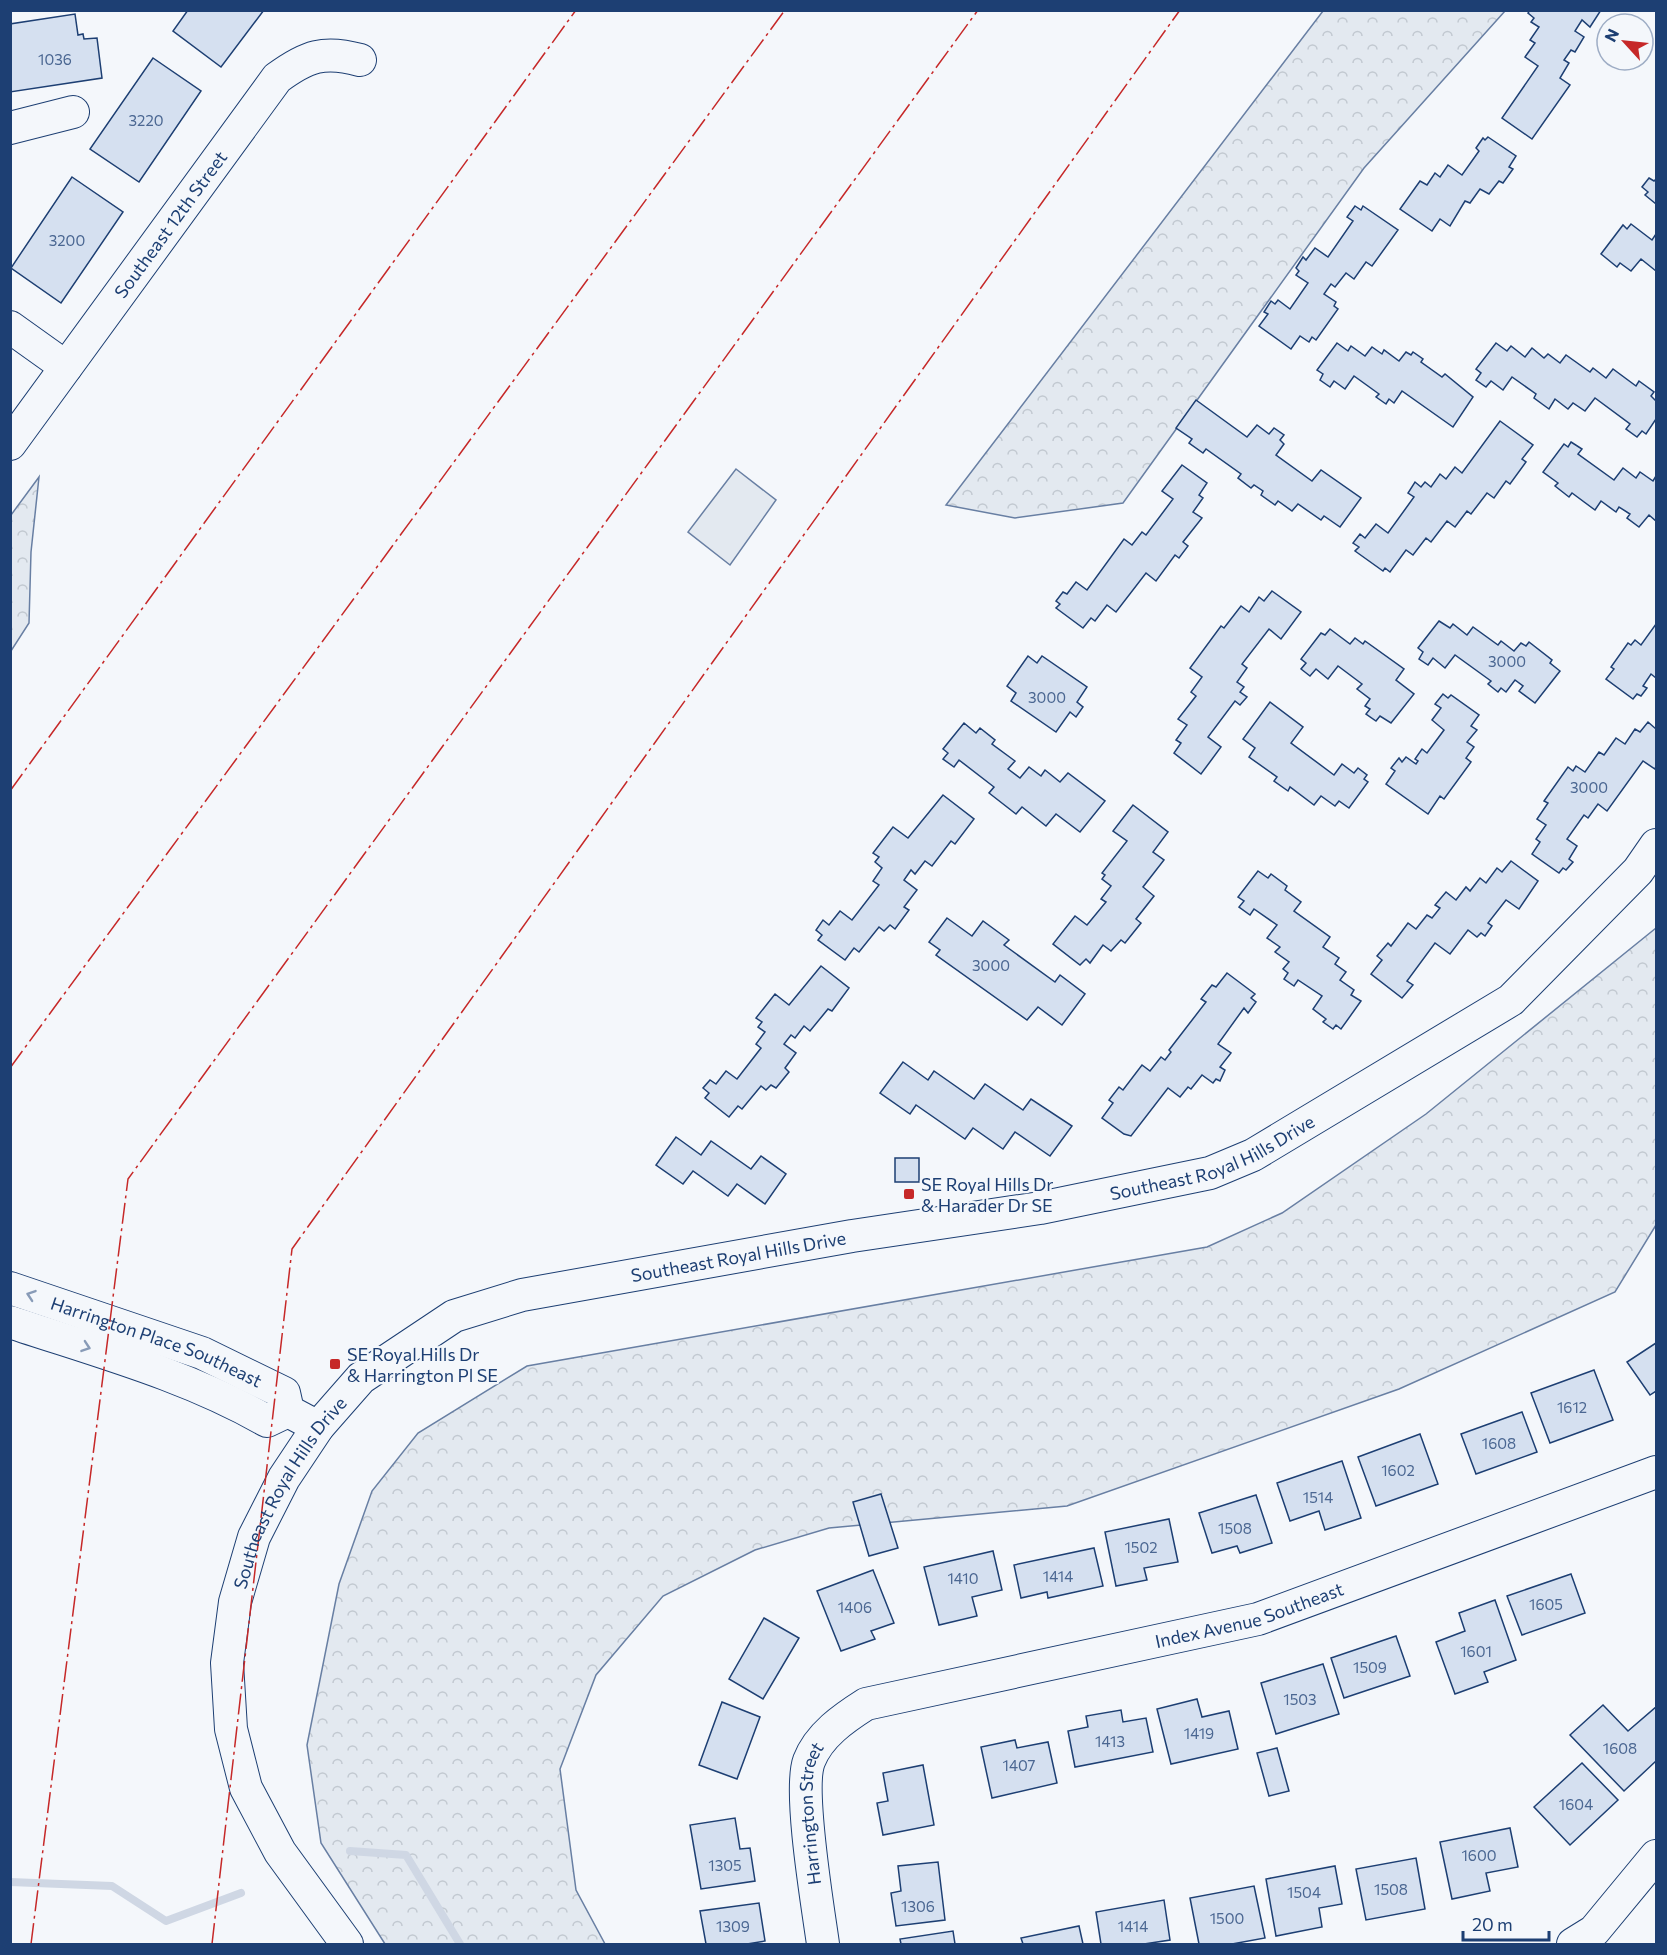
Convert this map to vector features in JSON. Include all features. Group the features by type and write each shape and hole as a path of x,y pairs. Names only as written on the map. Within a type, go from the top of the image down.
{"street":[{"name":"Southeast 12th Street","path":"10,444 278,78 302,60 335,53 360,60"},
{"path":"10,128 73,112"},
{"path":"10,327 66,367"},
{"name":"Southeast Royal Hills Drive","path":"347,1944 280,1852 246,1788 231,1729 227,1664 235,1602 254,1537 284,1478 318,1427 361,1378 407,1345 454,1316 522,1295 852,1236 1040,1208 1210,1173 1253,1155 1511,1000 1638,871 1656,845"},
{"name":"Harrington Place Southeast","path":"10,1288 202,1353 284,1393 288,1411 318,1427"},
{"name":"Harrington Place Southeast","path":"10,1322 180,1380 228,1399 267,1421 288,1411"},
{"name":"Index Avenue Southeast","path":"835,1724 866,1704 1258,1618 1656,1472"},
{"name":"Harrington Street","path":"823,1944 806,1802 808,1762 835,1724"},
{"path":"1573,1944 1594,1931 1656,1856"}],"green space":[{"path":"1323,11 1505,11 1364,168 1123,503 1015,518 946,505"},
{"path":"736,469 776,500 730,565 688,532"},
{"path":"39,477 31,552 29,623 11,651 11,515"},
{"path":"1656,928 1656,1225 1615,1292 1399,1389 1067,1506 829,1528 755,1550 663,1596 596,1675 560,1769 576,1890 605,1944 385,1944 321,1843 307,1745 339,1584 372,1491 418,1433 527,1366 1207,1247 1282,1213 1426,1114"}],"building":[{"path":"188,10 264,10 221,67 173,31"},
{"path":"1530,10 1601,10 1595,12 1595,19 1590,27 1582,20 1575,31 1584,37 1575,52 1571,50 1564,60 1569,63 1560,78 1570,85 1532,139 1502,118 1538,66 1525,57 1535,43 1530,40 1539,27 1531,22 1534,18 1528,13"},
{"path":"75,14 78,35 83,34 84,39 97,38 102,78 10,92 10,24"},
{"path":"153,58 201,91 139,182 90,149"},
{"path":"1488,137 1516,156 1509,167 1513,169 1503,183 1499,181 1489,194 1480,189 1470,203 1465,201 1450,226 1440,219 1432,231 1400,209 1420,181 1427,185 1435,173 1440,177 1448,165 1462,175 1479,151 1476,148 1483,138 1485,140"},
{"path":"72,177 123,212 61,303 11,268"},
{"path":"1649,178 1654,181 1656,179 1656,204 1645,195 1648,192 1642,187"},
{"path":"1355,206 1361,210 1363,206 1398,230 1372,266 1366,262 1354,279 1346,273 1335,287 1331,284 1324,294 1336,302 1334,306 1338,309 1316,340 1312,337 1309,342 1300,336 1291,349 1259,326 1268,314 1264,312 1271,301 1275,304 1278,300 1290,309 1308,283 1296,275 1299,271 1296,268 1303,257 1306,260 1315,248 1328,257 1353,221 1347,217"},
{"path":"1631,224 1652,240 1656,234 1656,271 1641,259 1631,271 1620,263 1617,267 1601,254 1623,225 1627,229"},
{"path":"1337,343 1348,351 1351,346 1365,356 1372,347 1382,354 1384,350 1399,361 1406,352 1411,355 1413,352 1423,359 1421,362 1442,377 1445,374 1473,397 1453,427 1402,391 1394,403 1389,399 1386,404 1376,397 1379,394 1354,376 1345,389 1334,381 1330,387 1320,380 1323,374 1317,370"},
{"path":"1496,343 1507,351 1511,346 1525,357 1532,348 1544,358 1548,354 1560,363 1566,355 1590,372 1593,368 1606,378 1613,369 1636,386 1639,381 1654,392 1651,396 1656,401 1656,419 1646,434 1642,431 1637,437 1626,429 1630,424 1595,398 1585,411 1573,403 1568,409 1555,399 1549,409 1534,398 1536,394 1512,377 1503,390 1491,381 1486,387 1476,380 1481,373 1476,369"},
{"path":"1196,400 1247,437 1257,425 1269,434 1274,428 1284,435 1280,440 1284,444 1276,455 1312,481 1321,470 1361,498 1340,527 1324,516 1321,520 1298,504 1292,511 1278,501 1275,505 1261,495 1263,491 1254,485 1251,488 1238,478 1241,474 1206,449 1203,453 1189,443 1192,439 1176,428"},
{"path":"1500,421 1533,445 1522,459 1526,462 1510,484 1506,481 1494,498 1487,493 1471,514 1467,511 1455,527 1447,521 1431,542 1426,538 1413,555 1406,550 1390,572 1385,568 1383,571 1355,551 1359,547 1353,543 1360,534 1365,538 1376,524 1388,533 1414,497 1408,493 1415,482 1421,487 1425,482 1431,487 1440,474 1446,479 1455,467 1462,473"},
{"path":"1571,442 1582,449 1578,454 1614,480 1623,468 1636,478 1640,472 1653,481 1656,476 1656,521 1649,515 1639,527 1627,518 1630,514 1619,507 1616,512 1601,501 1595,510 1572,493 1569,497 1555,486 1558,483 1543,472 1564,444 1568,447"},
{"path":"1182,465 1207,483 1199,495 1203,498 1193,512 1202,518 1183,542 1188,546 1179,558 1175,555 1156,581 1146,573 1116,612 1107,605 1095,621 1091,618 1083,628 1056,608 1060,604 1056,601 1063,592 1067,594 1076,582 1087,590 1124,539 1132,545 1142,532 1146,535 1173,499 1162,491"},
{"path":"1272,591 1301,612 1281,639 1269,629 1242,664 1247,668 1237,682 1244,687 1240,692 1247,697 1240,705 1235,701 1208,737 1221,747 1201,774 1174,753 1181,743 1176,740 1187,725 1178,719 1196,696 1191,692 1202,677 1190,668 1221,626 1224,628 1241,606 1249,612 1259,597 1264,601"},
{"path":"1439,621 1450,628 1453,624 1467,635 1473,627 1498,645 1501,641 1514,651 1521,643 1526,646 1529,642 1552,660 1550,663 1560,671 1535,703 1519,691 1523,686 1515,680 1506,692 1501,688 1498,692 1488,684 1491,681 1455,655 1445,668 1433,658 1428,665 1419,659 1423,652 1418,648"},
{"path":"1656,624 1656,678 1651,674 1643,686 1647,688 1641,696 1637,694 1633,699 1606,679 1614,669 1611,667 1628,643 1631,645 1635,640 1641,645"},
{"path":"1330,629 1350,644 1355,638 1363,644 1365,641 1404,669 1396,680 1414,694 1391,723 1380,716 1376,721 1366,714 1370,709 1365,706 1370,699 1357,689 1362,684 1338,666 1328,679 1316,669 1310,676 1301,669 1306,663 1301,659 1321,633 1325,635"},
{"path":"1028,656 1037,663 1042,656 1087,687 1077,702 1083,707 1076,717 1070,712 1056,732 1011,701 1016,693 1007,686"},
{"path":"1443,694 1448,698 1451,695 1479,715 1471,726 1477,730 1467,742 1474,747 1466,758 1471,762 1444,799 1440,796 1428,814 1386,784 1395,771 1391,768 1399,758 1402,762 1406,757 1416,764 1418,761 1415,759 1422,749 1427,753 1444,730 1432,720 1441,708 1435,704"},
{"path":"1270,702 1303,727 1291,743 1334,775 1342,764 1354,773 1358,768 1367,775 1364,779 1368,782 1349,808 1339,801 1335,806 1321,796 1314,805 1290,787 1288,791 1274,781 1277,777 1249,757 1255,748 1243,739"},
{"path":"1648,722 1656,729 1655,769 1643,761 1607,811 1598,804 1588,818 1584,815 1567,839 1577,846 1569,859 1573,862 1566,870 1563,868 1559,873 1532,854 1540,842 1536,839 1546,825 1537,819 1548,803 1544,801 1568,767 1573,771 1576,766 1585,772 1599,752 1604,755 1616,738 1625,744 1635,729 1640,732"},
{"path":"964,723 976,733 980,728 995,740 992,744 1015,761 1008,769 1020,778 1029,767 1041,776 1045,770 1060,782 1068,773 1105,801 1080,832 1056,814 1046,826 1022,807 1016,814 989,793 994,787 959,760 954,767 943,759 948,753 943,749"},
{"path":"943,795 974,819 955,844 951,841 932,866 925,861 915,874 911,870 904,880 917,890 904,907 909,910 895,929 890,925 884,931 879,927 859,952 854,948 845,960 818,940 822,935 816,930 823,920 829,925 840,911 852,920 879,885 873,881 882,868 875,862 879,857 873,853 893,827 908,838"},
{"path":"1133,805 1168,832 1153,852 1164,860 1143,887 1154,896 1136,919 1141,923 1125,943 1121,940 1111,951 1103,945 1090,963 1086,959 1080,965 1053,944 1075,916 1087,925 1106,902 1101,899 1111,886 1102,879 1105,875 1102,873 1127,841 1113,831"},
{"path":"1511,861 1538,881 1519,909 1506,900 1488,923 1492,926 1485,936 1481,933 1477,937 1468,930 1450,954 1435,943 1407,981 1413,985 1402,998 1371,974 1382,960 1377,956 1388,943 1391,946 1408,923 1416,929 1427,915 1432,918 1440,908 1435,905 1446,892 1456,900 1466,887 1470,891 1480,878 1486,883 1497,868 1502,872"},
{"path":"1258,871 1268,878 1271,874 1287,886 1285,890 1301,902 1294,911 1330,937 1323,947 1339,958 1335,964 1346,972 1340,980 1354,990 1351,995 1361,1001 1341,1029 1336,1025 1333,1029 1323,1022 1326,1019 1313,1009 1322,996 1298,980 1294,986 1284,979 1288,973 1283,969 1289,962 1275,952 1280,947 1267,938 1277,925 1254,909 1250,915 1239,907 1244,901 1238,897"},
{"path":"947,918 972,936 983,921 1009,940 1004,945 1055,982 1060,975 1085,994 1062,1025 1038,1007 1027,1020 936,955 940,950 929,942"},
{"path":"821,966 849,988 832,1011 828,1009 810,1031 804,1026 795,1038 791,1035 784,1044 796,1053 785,1068 789,1072 776,1088 771,1085 766,1090 761,1086 742,1109 738,1106 729,1117 705,1098 709,1093 703,1088 710,1080 716,1084 726,1071 737,1079 761,1048 756,1044 765,1032 758,1027 762,1022 756,1018 775,994 789,1005"},
{"path":"1227,973 1255,994 1251,998 1256,1002 1248,1013 1244,1008 1218,1044 1231,1053 1220,1067 1225,1070 1220,1081 1216,1079 1213,1083 1202,1075 1191,1089 1188,1087 1180,1097 1168,1088 1131,1136 1124,1134 1102,1118 1113,1103 1109,1100 1119,1087 1123,1090 1142,1065 1150,1071 1161,1057 1165,1060 1171,1052 1169,1050 1206,1002 1201,999 1212,985 1216,987"},
{"path":"903,1062 928,1080 934,1071 974,1099 985,1084 1023,1110 1031,1099 1072,1126 1050,1156 1015,1132 1003,1149 973,1128 965,1139 916,1105 910,1114 880,1093"},
{"path":"676,1137 701,1155 711,1141 751,1169 761,1156 786,1174 765,1204 737,1184 728,1196 693,1171 683,1184 656,1165"},
{"path":"895,1158 919,1158 919,1182 895,1182"},
{"path":"1656,1343 1656,1391 1650,1395 1627,1362"},
{"path":"1594,1370 1613,1420 1550,1443 1531,1393"},
{"path":"1522,1412 1537,1452 1476,1474 1461,1434"},
{"path":"1420,1434 1438,1484 1376,1506 1358,1457"},
{"path":"1342,1461 1361,1518 1325,1530 1319,1511 1290,1521 1277,1483"},
{"path":"881,1494 898,1548 869,1556 853,1502"},
{"path":"1256,1495 1272,1543 1240,1553 1237,1546 1212,1553 1199,1513"},
{"path":"1169,1519 1178,1562 1144,1568 1147,1580 1116,1586 1105,1532"},
{"path":"1094,1548 1103,1586 1048,1598 1047,1592 1021,1598 1014,1565"},
{"path":"993,1551 1002,1590 972,1597 977,1616 939,1625 924,1567"},
{"path":"873,1570 894,1623 871,1631 875,1639 841,1651 817,1591"},
{"path":"1571,1574 1585,1613 1522,1635 1507,1596"},
{"path":"1495,1600 1516,1660 1484,1672 1488,1682 1455,1694 1436,1642 1465,1631 1459,1613"},
{"path":"764,1618 799,1638 763,1699 729,1679"},
{"path":"1396,1636 1410,1676 1344,1698 1331,1658"},
{"path":"1323,1664 1339,1714 1276,1734 1261,1683"},
{"path":"1197,1699 1202,1717 1229,1711 1238,1749 1171,1764 1157,1709"},
{"path":"722,1702 760,1717 737,1779 699,1765"},
{"path":"1603,1705 1628,1731 1656,1707 1656,1761 1624,1791 1570,1735"},
{"path":"1121,1710 1123,1722 1146,1718 1153,1752 1075,1767 1068,1731 1088,1727 1086,1716"},
{"path":"1015,1740 1017,1748 1048,1742 1057,1783 992,1798 981,1747"},
{"path":"1277,1748 1289,1791 1269,1796 1257,1753"},
{"path":"1582,1763 1618,1800 1570,1845 1534,1807"},
{"path":"923,1765 934,1825 883,1835 877,1803 888,1801 883,1773"},
{"path":"735,1818 740,1849 750,1848 755,1881 701,1889 690,1825"},
{"path":"1510,1828 1518,1867 1486,1873 1490,1891 1452,1899 1440,1842"},
{"path":"1416,1858 1425,1909 1366,1920 1356,1869"},
{"path":"938,1862 945,1920 896,1926 891,1893 901,1891 898,1866"},
{"path":"1335,1866 1342,1904 1319,1908 1322,1927 1276,1936 1266,1879"},
{"path":"1254,1886 1265,1938 1232,1944 1199,1944 1190,1898"},
{"path":"1164,1900 1170,1940 1144,1944 1101,1944 1096,1912"},
{"path":"759,1903 765,1941 747,1944 706,1944 700,1911"},
{"path":"1079,1926 1083,1944 1023,1944 1021,1938"},
{"path":"953,1931 955,1944 901,1944 900,1939"}],"waterway":[{"path":"350,1851 406,1855 460,1944"},
{"path":"10,1882 112,1886 166,1921 241,1893"}],"power":[{"path":"10,791 576,10"},
{"path":"10,1068 785,10"},
{"path":"31,1944 128,1179 978,10"},
{"path":"212,1944 292,1249 1180,10"}],"place":[{"name":"SE Royal Hills Dr & Harader Dr SE","path":"909,1194"},
{"name":"SE Royal Hills Dr & Harrington Pl SE","path":"335,1364"}]}
